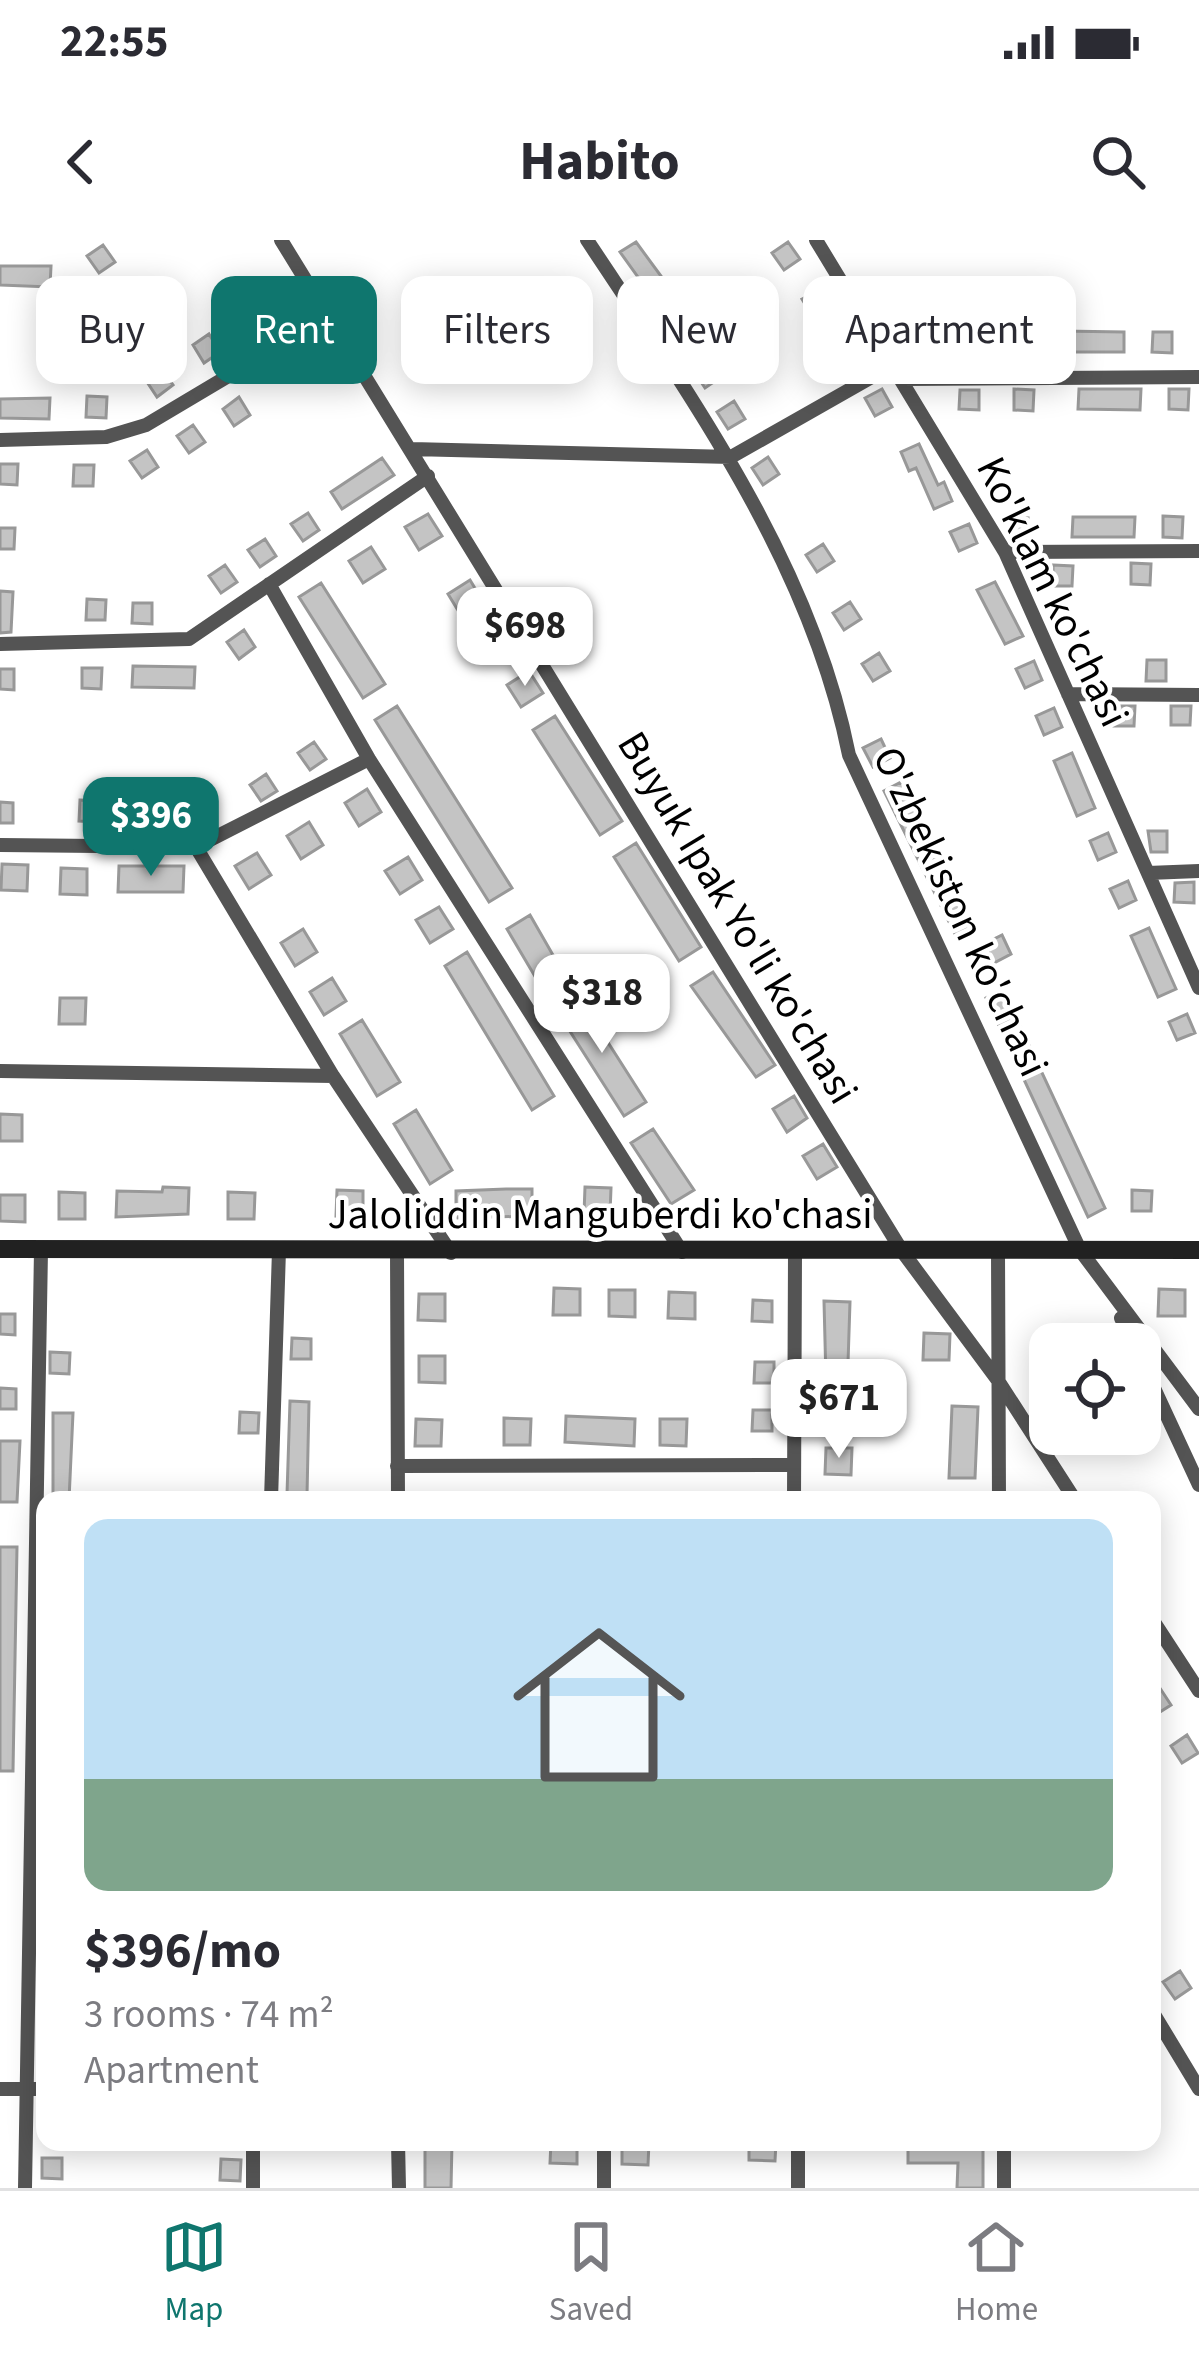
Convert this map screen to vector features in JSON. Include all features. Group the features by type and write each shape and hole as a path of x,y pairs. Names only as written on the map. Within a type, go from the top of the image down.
{"street":[{"name":"Buyuk Ipak Yo'li ko'chasi","path":"281,240 304,276"},
{"name":"O'zbekiston ko'chasi","path":"587,240 731,457 834,677 849,755 1080,1250 1199,1409"},
{"name":"Ko'klam ko'chasi","path":"816,240 838,276"},
{"path":"1076,375 1199,377"},
{"path":"0,440 106,437 146,425 215,384"},
{"name":"Buyuk Ipak Yo'li ko'chasi","path":"371,384 902,1251 997,1379 1069,1491"},
{"path":"412,449 731,457 874,384"},
{"name":"Ko'klam ko'chasi","path":"905,384 1005,552 1199,988"},
{"path":"0,644 189,639 428,476"},
{"path":"1005,552 1199,550"},
{"path":"269,584 369,759 682,1252"},
{"path":"1068,694 1199,694"},
{"path":"0,845 196,847 369,759"},
{"path":"196,847 333,1076 451,1253"},
{"path":"1148,873 1199,872"},
{"path":"0,1071 333,1076"},
{"name":"Jaloliddin Manguberdi ko'chasi","path":"0,1249 795,1254 1199,1250"},
{"path":"36,1491 41,1250"},
{"path":"271,1491 279,1250"},
{"path":"397,1250 398,1491"},
{"path":"998,1252 999,1491"},
{"path":"794,1491 795,1254"},
{"path":"1109,1291 1124,1323"},
{"path":"1161,1403 1199,1485"},
{"path":"398,1466 794,1465"},
{"path":"25,2188 36,1512"},
{"path":"1161,1632 1199,1691"},
{"path":"1161,2026 1199,2089"},
{"path":"0,2089 36,2089"},
{"path":"253,2151 253,2188"},
{"path":"398,2151 399,2188"},
{"path":"604,2151 604,2188"},
{"path":"798,2151 798,2188"},
{"path":"1004,2151 1004,2188"}],"building":[{"path":"636,242 661,276 637,276 620,252"},
{"path":"788,242 800,259 784,270 772,253"},
{"path":"103,245 115,262 99,273 87,256"},
{"path":"0,266 51,266 51,276 36,276 36,286 0,285"},
{"path":"1076,331 1124,332 1124,352 1076,352"},
{"path":"1153,332 1172,332 1172,353 1152,352"},
{"path":"209,334 211,358 204,363 193,345"},
{"path":"148,384 172,384 173,385 157,397"},
{"path":"882,389 892,407 875,416 865,398"},
{"path":"1014,389 1034,390 1033,411 1014,410"},
{"path":"1079,389 1141,389 1140,410 1078,409"},
{"path":"1169,389 1189,389 1188,410 1169,409"},
{"path":"960,390 979,390 979,410 959,409"},
{"path":"87,396 107,397 106,418 86,417"},
{"path":"239,397 250,415 234,426 223,409"},
{"path":"50,398 49,419 0,418 0,399"},
{"path":"734,401 745,419 728,429 717,412"},
{"path":"193,425 205,442 189,453 177,436"},
{"path":"919,444 938,485 944,482 952,501 934,509 916,468 909,471 901,452"},
{"path":"147,450 158,467 142,478 130,461"},
{"path":"768,457 779,474 763,485 752,468"},
{"path":"382,458 394,475 342,509 331,492"},
{"path":"0,464 18,464 17,485 0,484"},
{"path":"74,465 94,465 93,486 73,486"},
{"path":"308,513 319,530 303,541 291,524"},
{"path":"428,514 442,536 419,550 405,527"},
{"path":"1163,516 1183,517 1182,538 1163,537"},
{"path":"1008,517 1028,518 1027,538 1010,538"},
{"path":"1073,517 1135,517 1134,537 1072,537"},
{"path":"969,524 977,543 959,551 950,532"},
{"path":"0,528 15,528 14,549 0,549"},
{"path":"265,539 276,556 260,567 248,550"},
{"path":"823,544 834,561 817,572 806,555"},
{"path":"371,547 385,569 363,583 349,561"},
{"path":"1131,563 1151,564 1150,585 1131,584"},
{"path":"225,565 237,582 221,593 209,576"},
{"path":"1053,565 1073,566 1072,586 1053,586"},
{"path":"470,580 484,603 462,617 448,594"},
{"path":"995,582 1023,636 1005,644 977,590"},
{"path":"321,583 385,684 363,698 299,597"},
{"path":"0,591 13,592 11,632 0,633"},
{"path":"87,599 106,600 105,620 86,620"},
{"path":"850,602 861,619 844,630 833,613"},
{"path":"133,603 152,603 152,624 132,623"},
{"path":"244,630 255,647 239,659 227,642"},
{"path":"879,653 890,671 873,681 862,664"},
{"path":"1147,660 1166,660 1166,681 1146,681"},
{"path":"1034,661 1042,680 1025,688 1016,669"},
{"path":"133,666 195,667 194,688 132,687"},
{"path":"82,668 102,668 101,689 82,688"},
{"path":"0,669 14,669 14,690 0,689"},
{"path":"529,671 543,693 521,707 507,685"},
{"path":"397,706 512,888 489,902 375,720"},
{"path":"1115,706 1135,706 1134,726 1114,726"},
{"path":"1171,706 1191,706 1190,725 1171,725"},
{"path":"1054,708 1062,727 1044,735 1036,716"},
{"path":"555,716 622,821 600,835 533,730"},
{"path":"881,739 890,758 873,767 863,748"},
{"path":"314,742 326,759 310,770 298,753"},
{"path":"1072,753 1095,808 1077,816 1054,761"},
{"path":"266,774 277,791 261,801 250,785"},
{"path":"901,782 975,931 958,940 884,791"},
{"path":"367,789 381,812 359,826 345,803"},
{"path":"80,800 99,801 99,822 79,821"},
{"path":"0,802 13,803 13,823 0,823"},
{"path":"188,802 207,802 206,823 187,822"},
{"path":"133,803 152,804 152,824 132,824"},
{"path":"309,822 323,845 301,859 287,836"},
{"path":"1148,831 1167,831 1167,852 1151,852"},
{"path":"1108,833 1116,852 1098,860 1090,841"},
{"path":"636,843 701,947 679,961 614,857"},
{"path":"257,853 271,875 249,889 235,866"},
{"path":"408,857 422,880 400,894 385,871"},
{"path":"2,864 28,865 27,891 1,890"},
{"path":"119,866 184,866 183,892 118,892"},
{"path":"61,868 87,869 87,895 60,894"},
{"path":"1128,881 1136,900 1119,908 1110,889"},
{"path":"1194,882 1194,903 1174,902 1175,883"},
{"path":"439,907 453,929 430,943 416,920"},
{"path":"530,915 565,976 543,990 507,929"},
{"path":"1149,928 1176,989 1158,997 1131,936"},
{"path":"303,929 317,952 295,966 281,943"},
{"path":"1002,935 1011,954 994,963 984,944"},
{"path":"467,952 554,1096 532,1110 445,966"},
{"path":"713,972 775,1065 756,1077 691,986"},
{"path":"332,978 346,1001 324,1015 310,992"},
{"path":"1003,989 1105,1208 1088,1217 986,998"},
{"path":"579,997 646,1102 624,1116 557,1011"},
{"path":"60,998 86,998 85,1024 59,1024"},
{"path":"1187,1014 1195,1033 1177,1040 1169,1022"},
{"path":"362,1020 400,1082 377,1096 340,1034"},
{"path":"794,1096 807,1118 787,1132 773,1109"},
{"path":"416,1110 452,1170 430,1184 394,1124"},
{"path":"0,1114 22,1115 22,1141 0,1141"},
{"path":"653,1129 694,1190 671,1204 631,1143"},
{"path":"823,1144 837,1167 817,1179 803,1156"},
{"path":"163,1187 189,1188 188,1214 116,1217 117,1191 162,1192"},
{"path":"585,1187 611,1188 610,1214 584,1214"},
{"path":"532,1189 532,1216 456,1218 456,1191"},
{"path":"337,1190 363,1191 363,1217 336,1216"},
{"path":"1132,1190 1152,1191 1151,1211 1132,1211"},
{"path":"59,1192 85,1193 85,1219 59,1219"},
{"path":"228,1192 255,1193 254,1219 228,1219"},
{"path":"0,1195 25,1195 25,1222 0,1221"},
{"path":"554,1288 580,1289 580,1315 553,1315"},
{"path":"1159,1289 1185,1290 1185,1316 1158,1316"},
{"path":"609,1290 635,1290 635,1317 609,1316"},
{"path":"669,1292 695,1293 695,1319 668,1318"},
{"path":"419,1294 445,1294 445,1321 418,1320"},
{"path":"753,1300 772,1301 772,1322 752,1321"},
{"path":"824,1301 850,1302 847,1394 854,1394 853,1420 827,1420"},
{"path":"0,1314 15,1314 15,1335 0,1334"},
{"path":"924,1333 950,1334 949,1360 923,1360"},
{"path":"292,1338 311,1339 311,1359 291,1359"},
{"path":"50,1352 70,1353 69,1374 50,1373"},
{"path":"419,1356 445,1356 445,1383 419,1382"},
{"path":"755,1362 774,1362 774,1383 754,1383"},
{"path":"0,1388 16,1389 16,1409 0,1409"},
{"path":"290,1401 309,1402 307,1491 287,1491"},
{"path":"952,1406 978,1407 975,1478 949,1478"},
{"path":"753,1410 772,1410 772,1431 752,1431"},
{"path":"240,1412 259,1413 258,1433 239,1433"},
{"path":"53,1413 73,1413 69,1491 53,1491"},
{"path":"566,1416 635,1419 634,1446 565,1442"},
{"path":"504,1418 531,1419 530,1445 504,1445"},
{"path":"416,1419 442,1420 441,1446 415,1446"},
{"path":"660,1419 687,1419 686,1446 660,1445"},
{"path":"0,1441 20,1441 17,1502 0,1502"},
{"path":"826,1448 852,1448 851,1475 825,1474"},
{"path":"0,1547 17,1547 13,1771 0,1771"},
{"path":"1161,1690 1171,1705 1161,1711"},
{"path":"1187,1735 1198,1753 1182,1763 1171,1746"},
{"path":"1180,1971 1191,1988 1175,1999 1163,1982"},
{"path":"425,2151 452,2151 451,2188 425,2188"},
{"path":"551,2151 577,2151 577,2164 550,2163"},
{"path":"622,2151 649,2151 648,2165 622,2164"},
{"path":"749,2151 776,2151 775,2161 749,2160"},
{"path":"908,2151 983,2151 983,2188 957,2188 958,2163 908,2163"},
{"path":"42,2158 62,2158 62,2179 42,2178"},
{"path":"221,2159 241,2160 240,2181 220,2180"}]}
